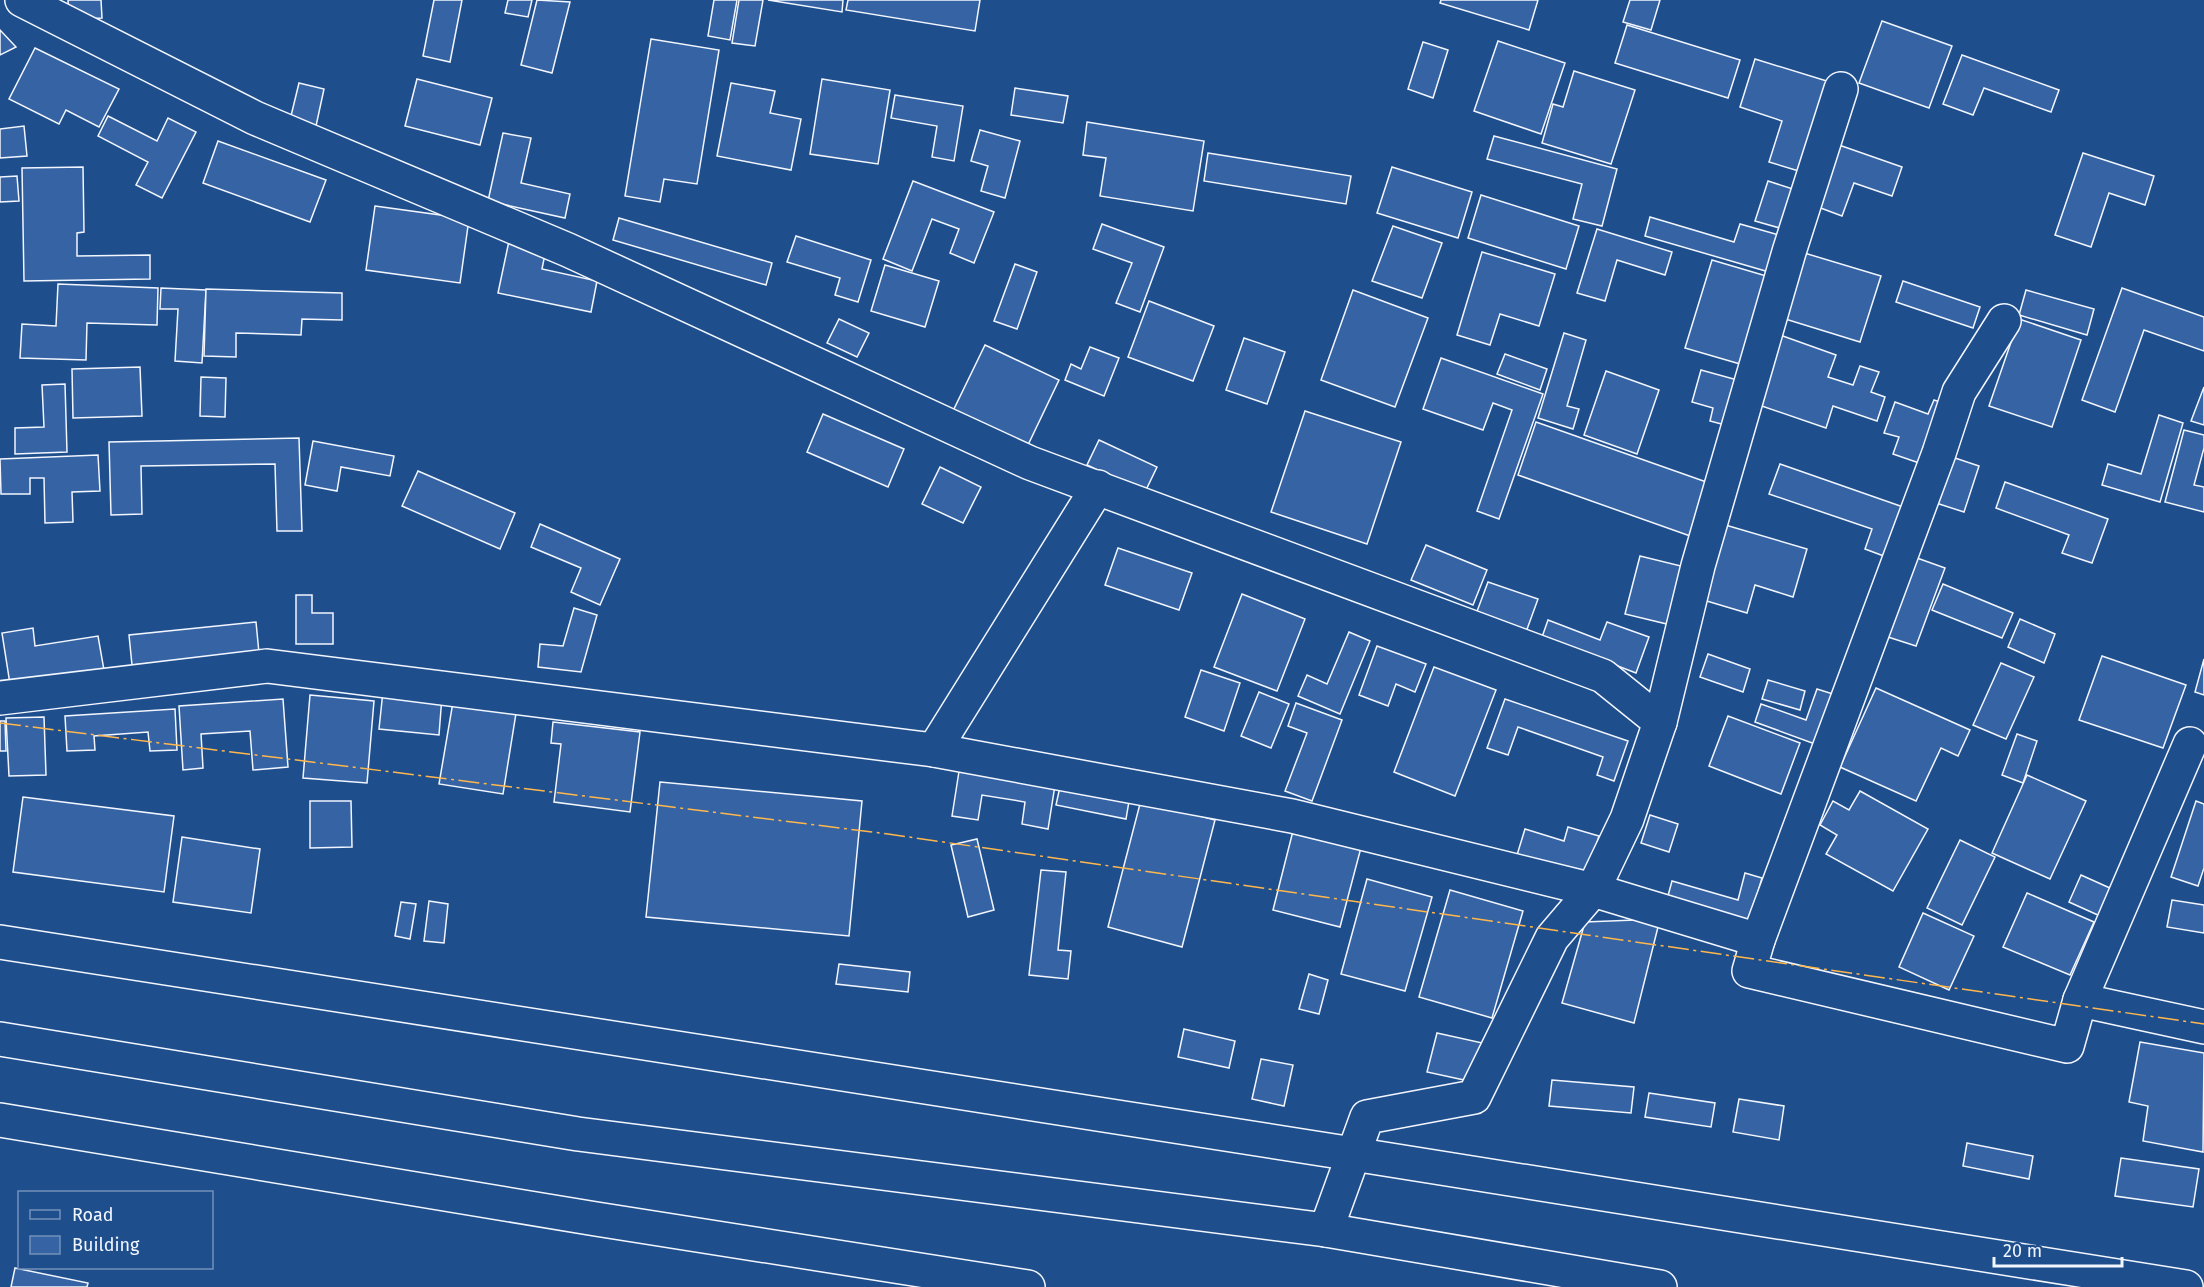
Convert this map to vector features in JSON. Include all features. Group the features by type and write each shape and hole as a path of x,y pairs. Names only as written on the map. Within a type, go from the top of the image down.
{"street":[{"path":"22,0 255,118 568,250 1030,463 1603,676 1660,722"},
{"path":"1326,1230 1367,1116 1474,1097 1551,939 1593,890 1627,819 1660,722 1698,566 1789,252 1841,89"},
{"path":"2004,321 1959,392 1939,453 1758,940 1749,971 2067,1046 2080,1000 2190,744"},
{"path":"934,750 1098,488"},
{"path":"0,698 267,666 934,750 1292,816 1593,890 1758,940"},
{"path":"0,942 2186,1287"},
{"path":"2080,1000 2204,1027"},
{"path":"0,1039 578,1134 1326,1230 1660,1287"},
{"path":"0,1120 985,1284 1028,1287"}],"building":[{"path":"68,0 101,0 102,18 69,20"},
{"path":"434,0 462,0 450,62 423,56"},
{"path":"508,0 532,0 528,17 505,13"},
{"path":"537,0 570,2 552,73 521,65"},
{"path":"714,0 737,0 730,40 708,36"},
{"path":"739,0 763,0 755,46 732,43"},
{"path":"768,0 843,0 842,12"},
{"path":"848,0 980,0 975,31 846,10"},
{"path":"1441,0 1538,0 1529,30 1440,3"},
{"path":"1630,0 1660,0 1651,30 1623,22"},
{"path":"1882,21 1952,46 1929,108 1859,83"},
{"path":"1627,25 1740,60 1728,98 1615,63"},
{"path":"0,30 16,47 0,55"},
{"path":"651,39 719,50 697,184 664,179 660,202 625,196"},
{"path":"1498,41 1565,63 1541,134 1474,111"},
{"path":"1423,42 1448,50 1433,98 1408,89"},
{"path":"35,48 119,89 99,127 66,110 59,124 9,99"},
{"path":"1962,55 2059,90 2051,112 1984,88 1973,115 1943,104"},
{"path":"1755,59 1830,82 1802,172 1769,162 1782,121 1740,107"},
{"path":"1574,71 1635,90 1611,164 1542,143 1553,104 1563,107"},
{"path":"417,79 492,98 480,145 405,126"},
{"path":"822,79 890,90 878,164 810,154"},
{"path":"299,83 324,89 316,126 290,120"},
{"path":"731,83 775,91 770,113 801,119 791,170 717,156"},
{"path":"1015,88 1068,96 1063,123 1011,115"},
{"path":"895,95 963,106 954,161 932,157 937,126 891,118"},
{"path":"108,116 157,141 168,118 196,132 162,198 136,185 148,162 98,136"},
{"path":"1087,122 1204,141 1193,211 1100,196 1106,158 1083,155"},
{"path":"24,126 27,156 0,158 0,129"},
{"path":"980,130 1020,141 1005,198 981,191 988,166 971,161"},
{"path":"503,133 531,138 521,183 570,194 565,218 488,201"},
{"path":"1494,136 1617,169 1602,226 1573,219 1582,184 1487,159"},
{"path":"218,141 326,180 310,222 203,183"},
{"path":"1839,145 1902,167 1892,196 1854,183 1842,216 1818,207"},
{"path":"1208,153 1351,176 1346,204 1204,181"},
{"path":"2083,153 2154,176 2145,205 2109,193 2091,247 2055,235"},
{"path":"83,167 84,232 77,233 77,256 150,255 150,279 24,281 22,168"},
{"path":"1392,167 1472,192 1458,238 1377,213"},
{"path":"17,176 19,201 0,202 0,177"},
{"path":"913,181 994,212 974,263 950,253 959,229 932,219 912,271 883,259"},
{"path":"1768,181 1796,190 1783,229 1755,221"},
{"path":"1481,195 1579,226 1566,269 1468,238"},
{"path":"375,206 469,219 460,283 366,270"},
{"path":"1650,217 1734,242 1740,224 1779,235 1769,272 1645,236"},
{"path":"619,218 772,263 766,285 613,240"},
{"path":"1102,224 1164,247 1140,312 1116,303 1132,263 1093,249"},
{"path":"1393,226 1442,243 1422,298 1372,281"},
{"path":"1597,229 1672,252 1665,275 1617,260 1605,301 1577,293"},
{"path":"796,236 871,260 858,302 835,295 840,278 787,262"},
{"path":"509,241 546,249 542,269 597,281 591,312 498,293"},
{"path":"1482,252 1555,274 1539,326 1500,314 1490,345 1457,335"},
{"path":"1801,252 1881,276 1860,342 1782,318"},
{"path":"1712,260 1773,278 1747,366 1685,348"},
{"path":"1015,264 1037,272 1017,329 994,321"},
{"path":"885,265 939,281 925,327 871,311"},
{"path":"1903,281 1980,307 1973,328 1896,302"},
{"path":"58,284 158,288 157,325 87,323 86,360 20,358 22,324 56,326"},
{"path":"161,288 206,290 202,363 175,361 178,309 160,309"},
{"path":"2122,288 2204,317 2204,351 2144,330 2115,412 2082,400"},
{"path":"206,289 342,293 342,320 302,319 301,335 236,333 236,357 204,356"},
{"path":"1353,290 1428,318 1395,407 1321,380"},
{"path":"2026,290 2094,309 2087,335 2019,315"},
{"path":"1149,301 1214,326 1193,381 1128,357"},
{"path":"839,319 869,333 857,357 827,343"},
{"path":"2019,319 2081,340 2052,427 1989,406"},
{"path":"1564,333 1586,340 1567,406 1579,409 1573,429 1538,418"},
{"path":"1780,335 1836,355 1828,377 1853,385 1860,366 1879,372 1871,392 1885,397 1877,421 1833,406 1826,428 1756,404"},
{"path":"1244,338 1285,352 1267,404 1226,390"},
{"path":"985,345 1059,380 1027,447 953,411"},
{"path":"1090,347 1119,358 1104,396 1065,380 1071,364 1081,369"},
{"path":"1505,354 1547,369 1540,390 1497,374"},
{"path":"1441,358 1543,394 1499,519 1477,511 1512,410 1493,403 1483,430 1423,409"},
{"path":"140,367 142,416 73,418 72,369"},
{"path":"1701,370 1741,381 1729,426 1710,421 1713,408 1692,402"},
{"path":"1606,371 1659,390 1637,454 1584,435"},
{"path":"201,377 226,378 225,417 200,416"},
{"path":"65,384 67,452 15,454 15,428 44,427 42,385"},
{"path":"2204,387 2204,425 2191,421"},
{"path":"1934,400 1946,404 1925,465 1893,454 1899,437 1884,433 1895,402 1928,414"},
{"path":"1305,411 1401,442 1367,544 1271,512"},
{"path":"823,414 904,449 888,487 807,452"},
{"path":"2159,415 2183,423 2160,502 2102,485 2108,464 2141,474"},
{"path":"1536,422 1712,484 1693,537 1518,475"},
{"path":"2184,430 2204,435 2204,448 2194,485 2204,487 2204,512 2165,502"},
{"path":"299,438 302,531 277,531 275,464 141,466 142,514 111,515 109,442"},
{"path":"1099,440 1157,467 1145,492 1087,465"},
{"path":"313,441 394,456 390,476 341,467 337,491 305,485"},
{"path":"98,455 100,491 72,492 73,522 45,523 44,478 30,478 30,494 1,494 0,459"},
{"path":"1952,457 1979,466 1964,512 1936,503"},
{"path":"1780,464 1906,508 1889,558 1865,549 1872,529 1769,494"},
{"path":"940,467 981,487 963,523 922,504"},
{"path":"418,471 515,513 500,549 402,506"},
{"path":"2005,482 2108,519 2092,563 2062,553 2069,535 1996,508"},
{"path":"540,524 620,559 600,605 571,592 581,568 531,547"},
{"path":"1722,524 1807,549 1793,597 1755,585 1747,613 1700,599"},
{"path":"1426,545 1487,570 1473,605 1411,580"},
{"path":"1118,548 1192,573 1179,610 1105,585"},
{"path":"1640,556 1685,567 1671,625 1625,614"},
{"path":"1917,558 1945,568 1916,646 1888,637"},
{"path":"1488,582 1538,599 1526,632 1476,614"},
{"path":"1943,584 2013,613 2002,638 1932,610"},
{"path":"1242,594 1305,619 1277,691 1214,667"},
{"path":"296,595 312,595 312,613 333,613 333,644 296,644"},
{"path":"574,608 597,615 581,672 538,667 540,644 563,646"},
{"path":"2020,619 2055,634 2044,663 2008,647"},
{"path":"1548,620 1600,640 1607,622 1649,637 1636,673 1542,637"},
{"path":"256,622 259,653 132,665 129,635"},
{"path":"33,628 35,646 98,636 104,670 10,684 2,633"},
{"path":"1349,632 1370,641 1340,714 1298,696 1307,675 1327,684"},
{"path":"1377,646 1426,664 1415,692 1396,684 1388,706 1359,695"},
{"path":"1708,654 1750,669 1743,692 1700,677"},
{"path":"2102,656 2186,685 2163,748 2079,720"},
{"path":"2204,659 2204,695 2195,692"},
{"path":"2001,663 2034,677 2006,739 1973,725"},
{"path":"1434,667 1496,690 1455,796 1394,772"},
{"path":"1201,670 1240,683 1224,731 1185,717"},
{"path":"1768,680 1805,691 1800,710 1762,699"},
{"path":"1876,688 1970,730 1958,756 1941,748 1916,801 1840,767"},
{"path":"1817,689 1833,694 1815,744 1755,722 1761,704 1806,720"},
{"path":"383,691 442,696 439,735 379,729"},
{"path":"1259,692 1289,704 1271,748 1241,736"},
{"path":"310,695 374,701 367,783 303,778"},
{"path":"454,696 517,707 503,794 439,784"},
{"path":"283,699 288,767 253,770 250,731 201,734 203,768 183,770 179,706"},
{"path":"1505,699 1628,741 1614,781 1597,775 1603,757 1518,727 1508,755 1487,748"},
{"path":"1296,703 1342,720 1312,801 1285,791 1307,733 1288,726"},
{"path":"175,709 177,750 150,751 148,732 94,736 95,750 67,751 65,716"},
{"path":"1728,716 1800,743 1781,794 1709,766"},
{"path":"44,717 46,775 9,776 6,718"},
{"path":"0,721 5,721 6,751 0,751"},
{"path":"553,722 640,732 630,812 554,802 561,744 551,743"},
{"path":"2017,734 2037,741 2023,783 2002,775"},
{"path":"960,765 1056,779 1048,829 1022,824 1025,802 982,795 978,820 952,816"},
{"path":"2027,775 2086,801 2050,879 1992,853"},
{"path":"660,782 862,801 849,936 646,917"},
{"path":"1061,782 1130,795 1126,819 1056,805"},
{"path":"1860,791 1928,829 1893,891 1826,854 1837,835 1820,825 1833,801 1849,810"},
{"path":"23,797 174,816 164,892 13,872"},
{"path":"1141,800 1215,820 1182,947 1108,927"},
{"path":"310,801 351,801 352,847 310,848"},
{"path":"2196,801 2204,804 2204,868 2198,886 2171,877"},
{"path":"1650,815 1678,824 1669,852 1641,843"},
{"path":"1295,823 1363,840 1340,927 1273,910"},
{"path":"1568,827 1599,836 1587,876 1517,855 1525,829 1564,841"},
{"path":"182,837 260,849 251,913 173,902"},
{"path":"977,839 994,910 968,917 951,845"},
{"path":"1960,840 1995,857 1962,925 1927,908"},
{"path":"1041,870 1066,872 1058,950 1071,951 1068,979 1029,975"},
{"path":"1745,873 1762,878 1748,926 1666,903 1672,881 1738,900"},
{"path":"2081,875 2112,889 2100,916 2069,902"},
{"path":"1367,879 1432,897 1405,991 1341,974"},
{"path":"1450,890 1523,911 1492,1018 1419,997"},
{"path":"2027,893 2094,922 2070,975 2003,947"},
{"path":"2172,900 2204,905 2204,933 2167,927"},
{"path":"429,901 448,904 444,943 424,941"},
{"path":"401,902 416,904 410,939 395,936"},
{"path":"1923,913 1974,936 1949,990 1899,967"},
{"path":"1660,919 1634,1023 1562,1003 1585,922"},
{"path":"839,964 910,972 908,992 836,984"},
{"path":"1309,974 1328,980 1319,1014 1299,1009"},
{"path":"1184,1029 1235,1041 1229,1068 1178,1057"},
{"path":"1437,1033 1487,1044 1478,1083 1427,1072"},
{"path":"2140,1042 2204,1053 2203,1152 2143,1141 2148,1106 2129,1102"},
{"path":"1261,1059 1293,1065 1284,1106 1252,1099"},
{"path":"1552,1080 1634,1087 1631,1113 1549,1106"},
{"path":"1649,1093 1715,1103 1711,1127 1645,1117"},
{"path":"1739,1099 1784,1106 1779,1140 1733,1132"},
{"path":"1967,1143 2033,1156 2029,1179 1963,1166"},
{"path":"2121,1158 2199,1169 2193,1207 2115,1196"},
{"path":"15,1268 88,1283 87,1287 11,1287"}],"power":[{"path":"0,723 888,834 2204,1024"}]}
